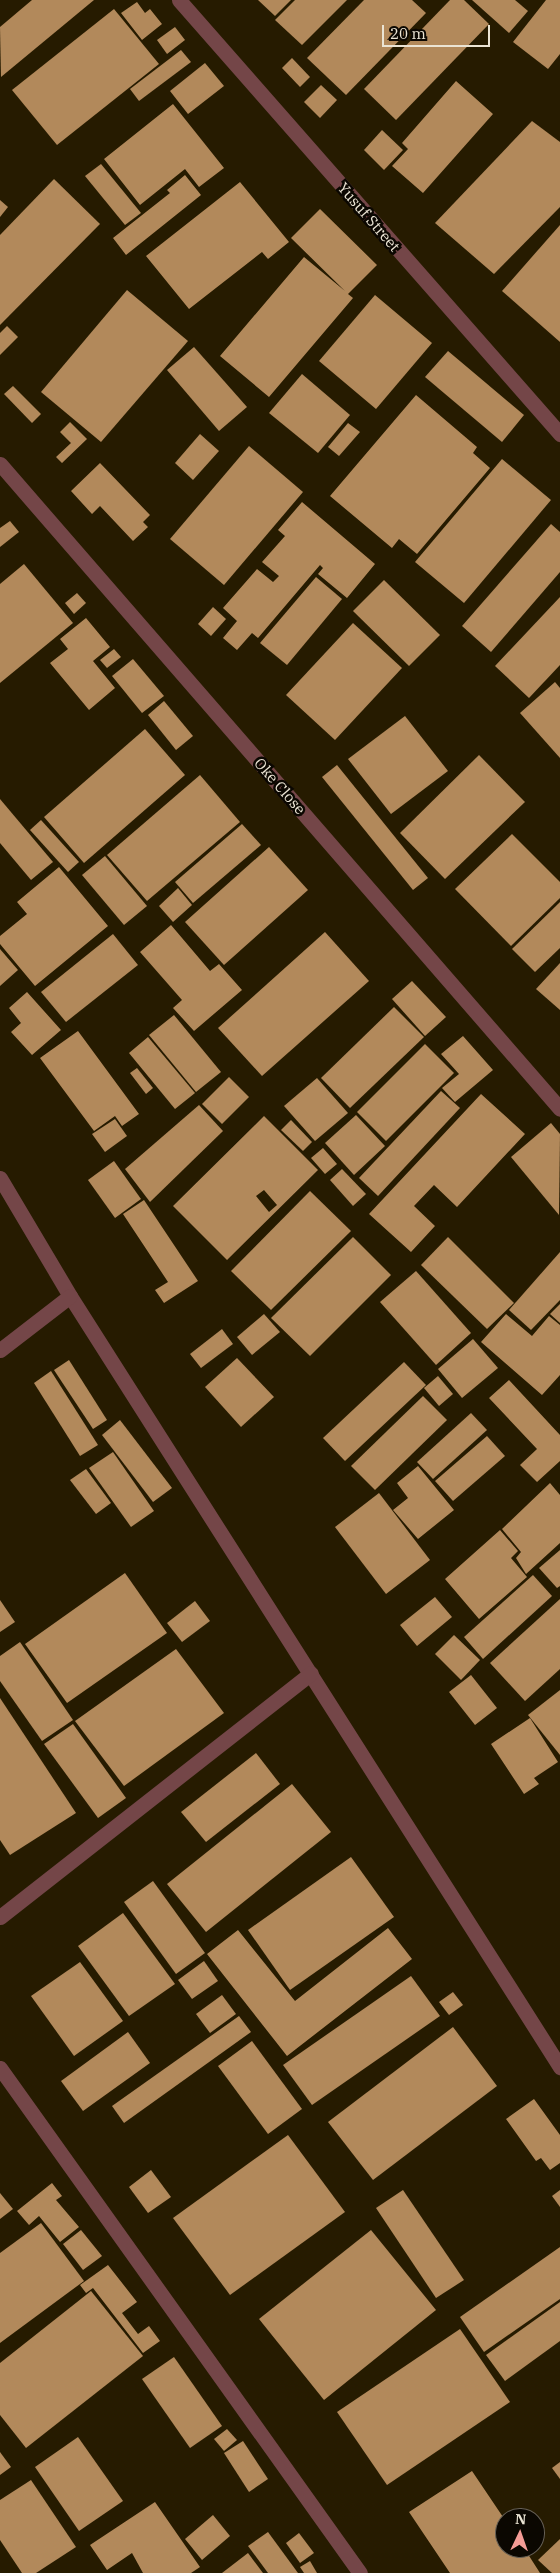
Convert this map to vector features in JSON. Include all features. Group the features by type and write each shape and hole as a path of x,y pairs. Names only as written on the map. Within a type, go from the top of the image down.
{"street":[{"name":"Yusuf Street","path":"178,0 560,434"},
{"name":"Oke Close","path":"0,464 560,1109"},
{"path":"0,1178 70,1296 560,2067"},
{"path":"0,1350 70,1296"},
{"path":"0,1917 311,1673"},
{"path":"0,2068 360,2573"}],"building":[{"path":"32,0 94,0 1,77 0,27"},
{"path":"258,0 291,0 275,16"},
{"path":"295,0 347,0 302,45 275,20"},
{"path":"364,0 412,0 426,13 346,95 307,58"},
{"path":"450,0 464,0 489,24 396,120 364,89"},
{"path":"472,0 515,0 528,11 509,33"},
{"path":"546,0 560,0 560,54 548,69 513,42"},
{"path":"137,2 145,13 150,9 162,24 142,40 121,13"},
{"path":"114,9 159,64 57,145 12,90"},
{"path":"175,27 185,40 167,54 157,40"},
{"path":"181,50 191,62 139,101 130,89"},
{"path":"292,58 310,77 300,87 282,68"},
{"path":"205,63 224,86 188,114 170,91"},
{"path":"456,81 493,114 423,193 392,166 408,149 402,143"},
{"path":"321,85 337,100 320,118 304,102"},
{"path":"173,104 224,168 199,187 185,169 140,205 104,159"},
{"path":"532,121 560,142 560,207 494,274 435,223"},
{"path":"382,130 403,150 384,170 364,150"},
{"path":"101,164 141,213 125,225 85,176"},
{"path":"185,175 201,195 126,255 113,238 170,193 167,190"},
{"path":"54,179 100,224 0,325 0,235"},
{"path":"240,182 289,242 268,259 262,252 189,309 146,256"},
{"path":"0,200 8,207 0,217"},
{"path":"320,209 377,265 348,294 353,298 269,397 220,356 304,257 345,291 291,238"},
{"path":"560,225 560,342 502,291"},
{"path":"127,290 188,341 101,442 41,392"},
{"path":"375,295 432,343 376,409 319,361"},
{"path":"7,326 18,337 0,355 0,333"},
{"path":"194,347 247,407 219,431 167,370"},
{"path":"448,351 524,415 502,442 425,377"},
{"path":"302,374 350,415 318,453 269,413"},
{"path":"13,386 41,414 32,423 4,394"},
{"path":"416,395 477,447 473,453 490,468 417,554 399,539 392,548 330,496"},
{"path":"70,422 87,439 62,463 56,457 71,443 60,432"},
{"path":"348,423 360,432 339,456 328,447"},
{"path":"200,434 219,451 193,480 175,463"},
{"path":"249,446 303,492 224,585 170,539"},
{"path":"502,459 551,500 464,603 415,562"},
{"path":"100,463 150,515 143,522 148,527 133,541 100,506 92,514 71,491"},
{"path":"302,502 375,564 347,598 318,574 323,568 320,565 258,638 252,633 237,650 223,638 237,621 223,608 257,569 273,582 279,576 262,562 285,536 278,530"},
{"path":"10,521 19,532 0,547 0,528"},
{"path":"551,524 560,532 560,572 491,652 462,626"},
{"path":"24,564 73,623 0,683 0,584"},
{"path":"316,577 342,599 287,665 260,643"},
{"path":"384,580 440,635 409,666 353,611"},
{"path":"77,593 86,603 74,614 65,603"},
{"path":"560,597 560,665 529,698 495,666"},
{"path":"213,607 226,619 211,636 198,624"},
{"path":"86,618 110,647 93,661 115,688 89,710 50,663 68,649 60,639"},
{"path":"353,623 402,668 335,740 286,695"},
{"path":"114,649 121,657 107,668 100,660"},
{"path":"133,659 164,696 142,713 112,676"},
{"path":"555,682 560,688 560,758 520,713"},
{"path":"164,701 193,736 176,750 148,715"},
{"path":"405,716 448,771 391,814 348,759"},
{"path":"145,729 185,775 84,863 44,817"},
{"path":"479,755 525,802 445,879 400,833"},
{"path":"337,765 428,878 413,890 322,777"},
{"path":"200,775 240,822 147,901 107,855"},
{"path":"0,799 53,862 31,880 0,843"},
{"path":"41,820 79,862 68,872 30,830"},
{"path":"242,824 261,845 193,903 175,882"},
{"path":"512,834 560,882 560,898 511,946 455,889"},
{"path":"269,847 308,890 224,965 185,922"},
{"path":"105,856 147,906 124,925 82,875"},
{"path":"59,867 108,926 35,986 0,944 0,936 27,914 17,902"},
{"path":"178,888 192,905 173,922 159,906"},
{"path":"560,902 560,948 535,972 512,949"},
{"path":"171,925 210,971 219,964 242,990 194,1031 173,1008 182,1000 140,952"},
{"path":"325,932 369,981 262,1076 218,1028"},
{"path":"113,934 138,965 66,1022 41,992"},
{"path":"0,949 18,970 0,986"},
{"path":"560,963 560,1010 536,989"},
{"path":"412,981 446,1017 425,1036 392,999"},
{"path":"27,992 61,1030 32,1055 11,1032 21,1023 9,1008"},
{"path":"394,1007 424,1037 350,1108 321,1078"},
{"path":"174,1015 221,1072 196,1092 149,1035"},
{"path":"78,1031 139,1114 122,1126 115,1116 94,1131 40,1058"},
{"path":"463,1036 493,1070 455,1102 442,1088 459,1074 441,1054"},
{"path":"148,1037 195,1093 175,1109 129,1053"},
{"path":"425,1044 454,1073 386,1141 357,1112"},
{"path":"137,1068 153,1088 146,1094 130,1073"},
{"path":"229,1077 249,1097 222,1124 202,1104"},
{"path":"317,1078 348,1113 315,1141 284,1106"},
{"path":"441,1091 460,1108 378,1196 359,1178"},
{"path":"481,1094 525,1134 457,1207 434,1185 414,1206 435,1226 411,1252 369,1214"},
{"path":"199,1105 223,1131 150,1202 125,1169"},
{"path":"356,1115 385,1146 354,1175 325,1143"},
{"path":"264,1116 318,1170 227,1260 173,1206","holes":["264,1190 277,1205 269,1212 256,1196"]},
{"path":"115,1119 127,1136 105,1152 92,1134"},
{"path":"291,1120 312,1142 303,1151 281,1130"},
{"path":"551,1123 560,1134 559,1215 511,1157"},
{"path":"323,1148 337,1164 325,1174 311,1158"},
{"path":"114,1161 141,1199 115,1218 88,1180"},
{"path":"342,1169 366,1194 353,1206 330,1180"},
{"path":"310,1191 351,1231 271,1310 231,1271"},
{"path":"144,1200 198,1281 164,1303 155,1290 168,1282 123,1214"},
{"path":"353,1237 391,1275 310,1356 271,1318"},
{"path":"448,1237 514,1303 487,1329 421,1265"},
{"path":"560,1252 560,1300 531,1330 509,1310"},
{"path":"416,1271 471,1333 436,1365 380,1302"},
{"path":"560,1304 560,1323 550,1314"},
{"path":"264,1314 280,1332 252,1355 237,1337"},
{"path":"506,1314 532,1336 549,1316 560,1325 560,1375 542,1395 481,1342"},
{"path":"222,1329 233,1344 201,1368 190,1354"},
{"path":"473,1339 498,1368 462,1398 438,1369"},
{"path":"237,1358 274,1397 241,1427 205,1387"},
{"path":"69,1360 107,1420 93,1429 54,1370"},
{"path":"404,1362 426,1385 345,1461 323,1438"},
{"path":"51,1371 98,1445 80,1456 34,1383"},
{"path":"438,1376 453,1394 439,1406 424,1388"},
{"path":"509,1380 560,1435 560,1461 537,1482 520,1465 537,1449 489,1398"},
{"path":"423,1396 447,1420 375,1490 351,1466"},
{"path":"471,1413 487,1430 433,1479 417,1462"},
{"path":"120,1420 172,1488 153,1502 102,1435"},
{"path":"487,1436 505,1456 453,1501 435,1481"},
{"path":"113,1452 154,1511 131,1527 89,1468"},
{"path":"418,1466 454,1510 418,1539 393,1510 408,1498 397,1483"},
{"path":"86,1469 111,1503 96,1514 70,1480"},
{"path":"550,1483 560,1495 560,1543 526,1574 516,1558 521,1552 502,1529"},
{"path":"379,1493 430,1560 386,1594 335,1527"},
{"path":"500,1530 518,1551 511,1558 527,1577 479,1619 445,1579"},
{"path":"560,1550 560,1586 557,1588 539,1568"},
{"path":"125,1573 167,1633 67,1703 25,1644"},
{"path":"533,1575 552,1596 483,1659 464,1637"},
{"path":"435,1597 452,1617 417,1646 400,1625"},
{"path":"560,1599 560,1669 525,1701 490,1663"},
{"path":"0,1600 15,1622 0,1632"},
{"path":"195,1601 210,1621 182,1642 167,1623"},
{"path":"454,1635 480,1660 461,1680 435,1654"},
{"path":"20,1642 73,1720 42,1741 0,1681 0,1656"},
{"path":"176,1649 224,1713 124,1786 75,1721"},
{"path":"471,1675 497,1708 475,1725 449,1692"},
{"path":"560,1690 560,1755 528,1715"},
{"path":"0,1698 76,1813 10,1855 0,1840"},
{"path":"530,1718 558,1762 534,1778 539,1784 524,1794 491,1744"},
{"path":"73,1724 126,1798 98,1818 44,1744"},
{"path":"256,1753 280,1784 206,1842 181,1812"},
{"path":"292,1784 331,1832 206,1932 167,1884"},
{"path":"351,1857 394,1917 290,1990 248,1930"},
{"path":"153,1881 205,1953 176,1974 124,1902"},
{"path":"123,1913 175,1984 129,2016 78,1946"},
{"path":"388,1928 412,1959 287,2056 207,1954 238,1930 295,2001"},
{"path":"204,1961 218,1981 192,1999 178,1980"},
{"path":"80,1962 123,2021 74,2056 31,1996"},
{"path":"411,1976 440,2016 312,2105 283,2065"},
{"path":"453,1992 463,2005 449,2015 439,2002"},
{"path":"222,1995 236,2014 210,2033 196,2014"},
{"path":"239,2016 251,2032 124,2123 112,2106"},
{"path":"453,2027 497,2086 373,2180 328,2122"},
{"path":"128,2032 150,2063 83,2111 61,2081"},
{"path":"252,2041 302,2109 268,2134 218,2066"},
{"path":"534,2099 560,2135 560,2163 550,2170 541,2158 536,2161 506,2119"},
{"path":"288,2135 345,2212 230,2295 173,2218"},
{"path":"151,2170 171,2197 148,2213 129,2187"},
{"path":"52,2183 62,2196 56,2200 79,2227 60,2242 39,2216 29,2225 17,2211"},
{"path":"403,2190 464,2280 436,2298 376,2208"},
{"path":"560,2190 560,2207 552,2196"},
{"path":"0,2193 13,2209 0,2219"},
{"path":"41,2223 84,2281 0,2343 0,2253"},
{"path":"81,2230 102,2256 83,2270 63,2244"},
{"path":"371,2230 436,2310 324,2400 259,2319"},
{"path":"560,2247 560,2299 484,2352 460,2317"},
{"path":"108,2265 137,2302 122,2313 138,2334 149,2326 160,2341 143,2353 93,2288 86,2293 80,2285"},
{"path":"91,2291 143,2356 26,2448 0,2415 0,2363"},
{"path":"560,2302 560,2341 505,2381 486,2355"},
{"path":"460,2329 510,2402 387,2485 337,2412"},
{"path":"174,2357 222,2426 190,2448 142,2379"},
{"path":"227,2429 237,2440 224,2451 214,2439"},
{"path":"78,2437 123,2501 79,2531 35,2467"},
{"path":"243,2441 268,2479 249,2492 224,2453"},
{"path":"0,2452 11,2467 0,2475"},
{"path":"560,2462 560,2479 552,2468"},
{"path":"472,2471 497,2508 495,2508 495,2558 530,2558 540,2573 450,2573 409,2512"},
{"path":"31,2480 76,2547 36,2573 22,2573 0,2540 0,2500"},
{"path":"155,2502 200,2567 191,2573 143,2573 132,2553 107,2570 90,2545"},
{"path":"213,2515 230,2536 202,2560 185,2539"},
{"path":"268,2532 298,2573 268,2573 248,2546"},
{"path":"299,2533 314,2553 300,2563 286,2543"},
{"path":"560,2539 560,2573 552,2573 538,2560 545,2558 545,2553"},
{"path":"248,2553 263,2573 222,2573"},
{"path":"310,2561 317,2573 304,2573 300,2567"}]}
